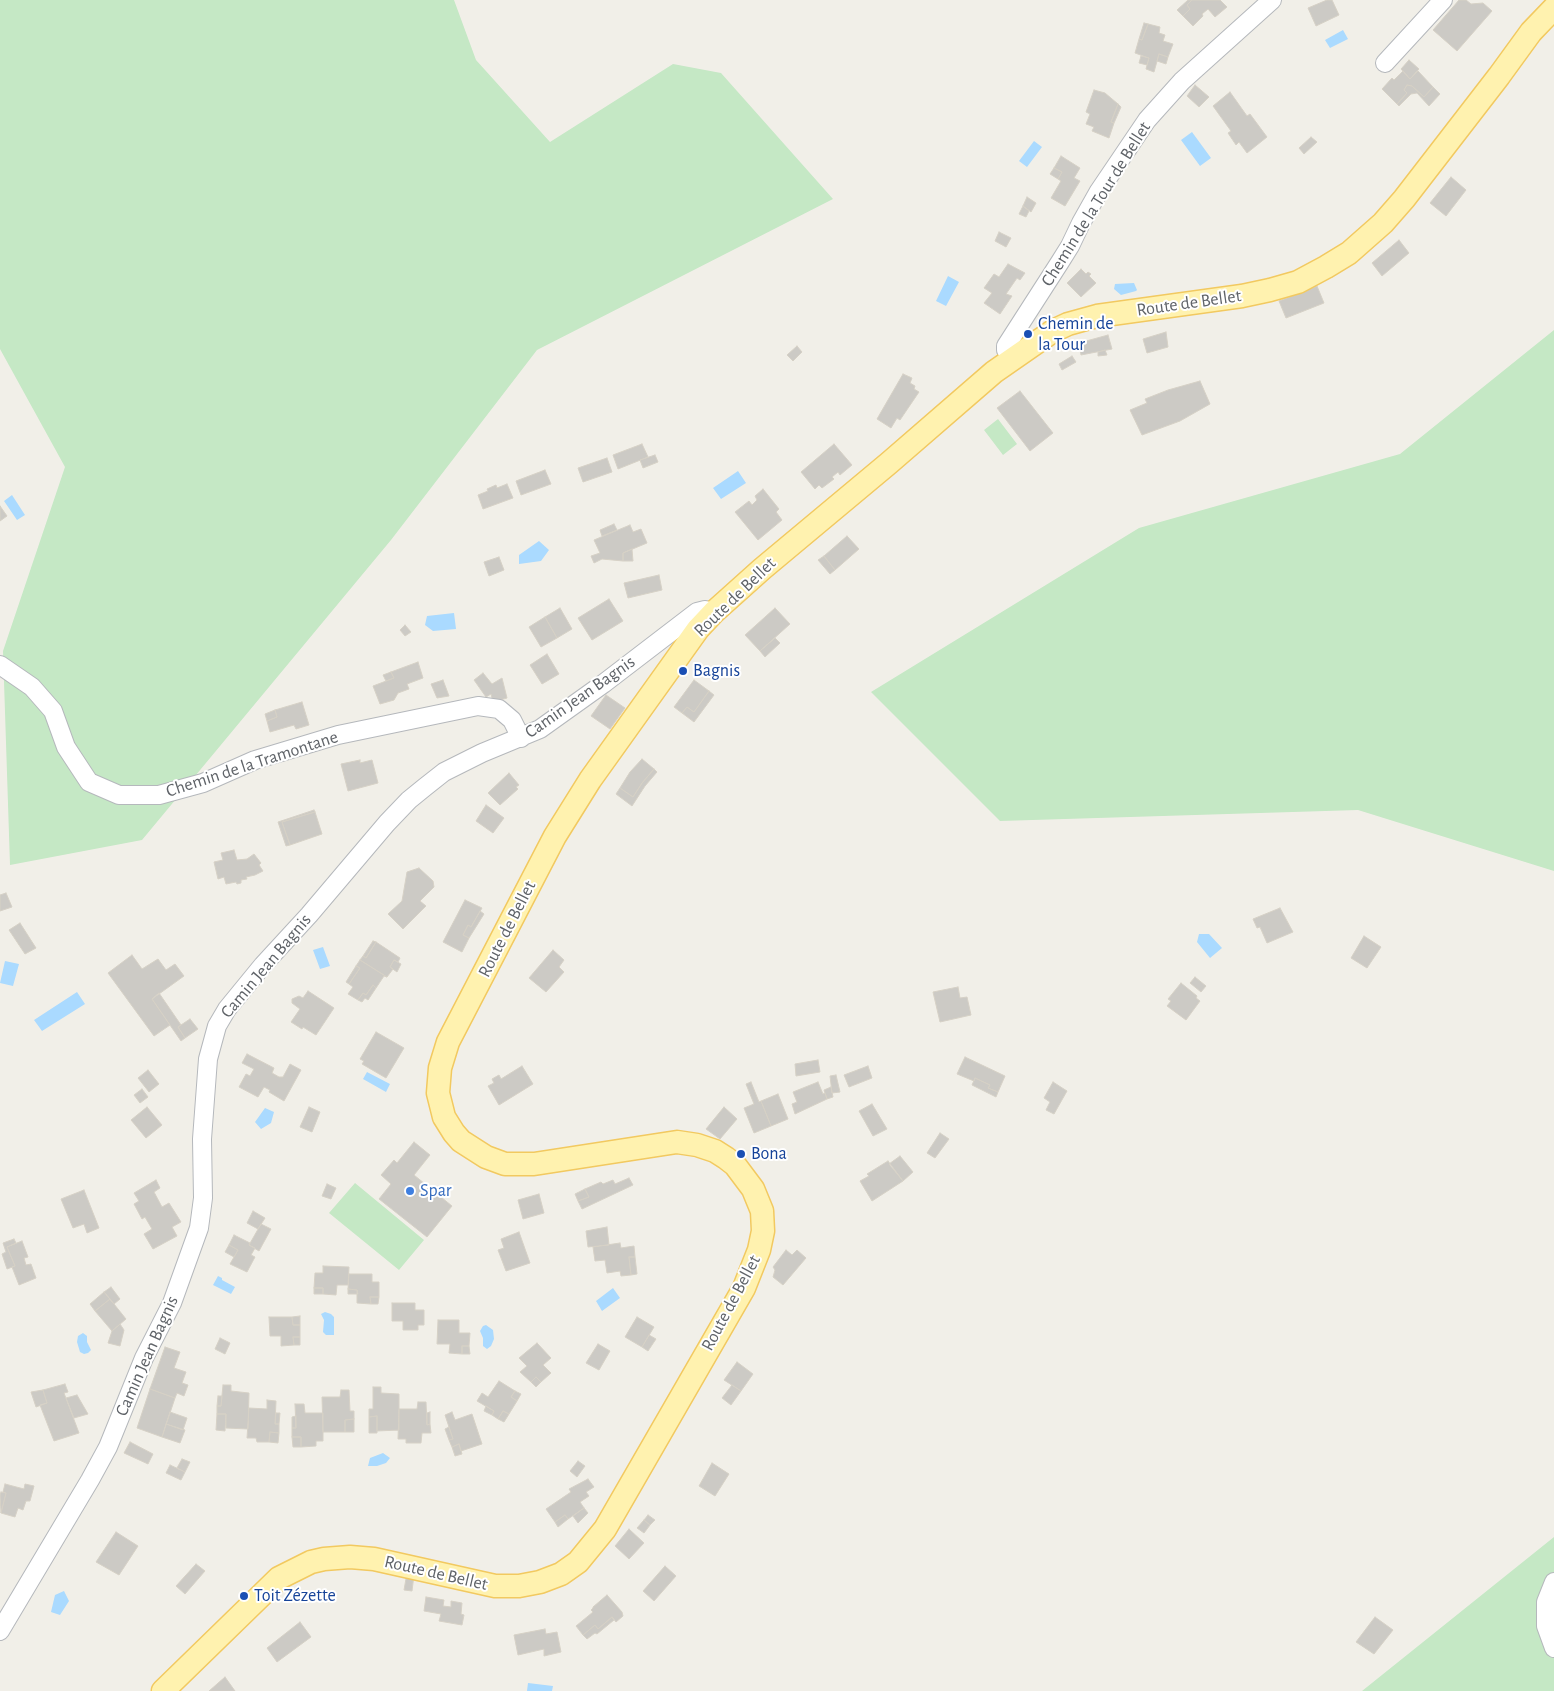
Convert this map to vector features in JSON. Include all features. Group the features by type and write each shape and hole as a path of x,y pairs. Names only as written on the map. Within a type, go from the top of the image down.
{"main road":[{"name":"Route de Bellet","path":"163,1691 280,1578 311,1562 350,1557 374,1559 496,1586 519,1586 540,1582 561,1574 578,1562 605,1529 744,1288 754,1267 759,1250 763,1231 762,1211 753,1189 735,1165 726,1158 697,1145 676,1142 534,1164 505,1164 486,1157 461,1141 454,1134 444,1117 438,1093 440,1068 448,1042 556,836 590,780 698,629 762,569 1011,359 1053,331 1068,324 1097,316 1242,296 1270,290 1298,282 1348,253 1384,223 1531,32 1554,8"}],"street":[{"name":"Chemin de la Tour de Bellet","path":"1011,359 1006,346 1070,246 1100,191 1147,120 1182,81 1272,0"},
{"path":"1385,63 1444,0"},
{"name":"Camin Jean Bagnis","path":"0,1631 108,1447 144,1358 172,1303 199,1228 203,1198 202,1139 208,1059 217,1026 227,1009 269,958 409,800 444,772 482,753 540,729 697,612 705,610 714,612"},
{"name":"Chemin de la Tramontane","path":"0,665 32,687 53,711 66,747 89,782 119,795 159,795 203,783 255,760 338,735 478,706 499,709 512,720 522,738"},
{"path":"1554,1582 1546,1602 1546,1626 1554,1648"}],"green space":[{"path":"0,0 454,0 476,60 550,142 673,64 721,73 833,199 537,350 391,540 142,840 10,865 3,651 65,467 0,349"},
{"path":"1554,330 1554,871 1358,810 1000,821 871,692 1139,528 1400,454"},
{"path":"998,419 1017,444 1003,455 984,430"},
{"path":"355,1183 424,1240 399,1270 329,1213"},
{"path":"1554,1537 1554,1691 1362,1691"}],"water":[{"path":"1343,30 1348,39 1330,48 1325,40"},
{"path":"1192,132 1211,158 1200,166 1181,140"},
{"path":"1034,141 1042,147 1027,167 1019,161"},
{"path":"948,276 959,282 946,306 936,301"},
{"path":"1134,283 1136,291 1121,295 1114,289 1115,284"},
{"path":"738,471 746,483 721,499 713,488"},
{"path":"12,495 25,515 17,520 4,501"},
{"path":"539,541 549,550 541,561 519,564 519,555"},
{"path":"454,613 456,629 433,631 425,625 427,616"},
{"path":"1199,934 1209,934 1222,948 1210,958 1197,942"},
{"path":"323,947 330,966 320,969 313,950"},
{"path":"5,961 19,964 13,986 0,983"},
{"path":"77,992 85,1004 42,1031 34,1020"},
{"path":"367,1072 390,1084 386,1092 363,1079"},
{"path":"265,1108 274,1112 271,1123 261,1129 255,1122"},
{"path":"218,1276 235,1287 231,1294 213,1285"},
{"path":"613,1288 620,1298 602,1311 596,1301"},
{"path":"325,1312 334,1317 334,1335 326,1335 323,1332 324,1320 321,1314"},
{"path":"486,1325 493,1330 494,1339 491,1346 487,1349 483,1346 483,1338 480,1331"},
{"path":"83,1333 87,1336 87,1342 91,1350 84,1354 80,1352 77,1342 78,1336"},
{"path":"383,1453 390,1458 386,1463 368,1466 370,1458"},
{"path":"64,1591 69,1601 60,1615 51,1612 55,1595"},
{"path":"528,1683 553,1686 552,1691 527,1691"}],"building":[{"path":"1188,0 1192,0 1187,5 1190,9 1183,16 1177,10"},
{"path":"1192,0 1220,0 1227,7 1215,17 1208,9 1193,26 1183,16 1190,9 1187,5"},
{"path":"1327,0 1332,0 1339,15 1316,26 1308,8"},
{"path":"1459,0 1466,0 1471,4 1483,3 1492,11 1457,51 1433,30"},
{"path":"1144,23 1148,24 1142,40 1139,39"},
{"path":"1148,24 1160,27 1159,33 1165,35 1163,41 1173,44 1168,57 1159,54 1154,72 1146,69 1149,58 1135,53 1139,39 1142,40"},
{"path":"1159,54 1168,57 1166,64 1157,61"},
{"path":"1141,56 1149,58 1147,65 1139,63"},
{"path":"1409,60 1419,69 1410,79 1401,69"},
{"path":"1403,71 1410,79 1418,71 1433,87 1424,97 1412,86 1407,85 1404,90 1407,93 1397,104 1382,89 1392,78 1394,80"},
{"path":"1195,85 1209,97 1199,107 1187,96"},
{"path":"1407,85 1412,86 1424,97 1433,87 1440,94 1429,106 1417,93 1411,94 1399,106 1397,104 1407,93 1404,90"},
{"path":"1094,90 1105,93 1118,104 1111,122 1114,123 1109,138 1092,131 1094,127 1086,124 1090,114 1086,112"},
{"path":"1230,92 1247,116 1250,114 1267,137 1247,153 1239,142 1236,145 1228,133 1231,131 1213,106"},
{"path":"1118,104 1121,107 1114,123 1111,122"},
{"path":"1311,137 1317,142 1304,154 1299,148"},
{"path":"1061,156 1080,168 1074,178 1080,181 1065,206 1051,198 1061,181 1058,179 1062,172 1054,168"},
{"path":"1054,168 1062,172 1058,179 1050,174"},
{"path":"1451,177 1466,190 1446,216 1430,203"},
{"path":"1027,197 1036,203 1031,212 1023,206"},
{"path":"1023,206 1029,211 1026,217 1019,214"},
{"path":"999,232 1011,238 1006,247 995,241"},
{"path":"1399,240 1409,253 1382,276 1372,263"},
{"path":"1008,264 1025,273 1020,280 1017,278 1006,294 1012,296 1000,314 984,303 992,293 984,288 994,274 999,277"},
{"path":"1081,269 1086,274 1088,272 1091,274 1089,276 1096,283 1081,297 1067,283"},
{"path":"1317,286 1324,303 1286,318 1279,301"},
{"path":"1166,332 1168,347 1147,353 1143,339"},
{"path":"1108,335 1112,349 1081,355 1079,343"},
{"path":"797,346 802,352 793,361 787,355"},
{"path":"1105,350 1107,355 1098,356 1098,352"},
{"path":"1072,356 1076,362 1062,370 1059,364"},
{"path":"903,374 912,378 910,383 919,392 900,420 897,418 891,428 877,419"},
{"path":"1200,381 1210,404 1180,421 1142,435 1130,410 1147,403 1145,399"},
{"path":"1020,391 1053,433 1030,451 997,408"},
{"path":"642,444 648,457 618,469 613,455"},
{"path":"834,444 852,465 840,475 838,472 832,477 834,479 822,488 819,485 815,489 801,472"},
{"path":"655,455 658,462 643,468 640,460"},
{"path":"607,458 612,472 583,482 578,468"},
{"path":"545,470 551,484 521,495 516,481"},
{"path":"507,484 513,498 483,509 478,495 496,485 497,488"},
{"path":"763,489 779,509 776,512 782,520 758,540 735,512 749,501 752,505 757,500 755,496"},
{"path":"0,506 7,516 0,521"},
{"path":"614,524 617,530 602,536 600,530"},
{"path":"630,525 633,532 641,529 647,543 623,553 623,561 602,559 594,563 591,556 600,553 594,540"},
{"path":"847,536 859,549 835,570 824,556"},
{"path":"632,549 633,561 623,561 623,553"},
{"path":"824,556 835,570 830,574 818,560"},
{"path":"499,557 504,570 489,576 484,562"},
{"path":"659,575 662,590 628,598 624,583"},
{"path":"609,599 623,621 592,640 578,618"},
{"path":"560,608 572,629 557,638 545,617"},
{"path":"775,608 790,624 760,651 745,635"},
{"path":"545,617 557,638 541,647 529,627"},
{"path":"405,625 411,632 405,636 400,630"},
{"path":"775,638 780,643 765,657 760,651"},
{"path":"547,654 559,674 542,684 530,665"},
{"path":"418,662 423,678 407,684 409,689 398,693 394,700 380,704 373,686 394,678 391,672"},
{"path":"391,672 394,678 386,681 383,675"},
{"path":"483,673 492,684 502,678 507,698 493,702 491,694 486,697 474,680"},
{"path":"443,680 449,696 437,698 431,684"},
{"path":"694,680 709,691 694,712 687,707 682,713 674,707"},
{"path":"709,691 714,695 694,722 682,713 687,707 694,712"},
{"path":"606,695 625,708 610,729 591,716"},
{"path":"302,702 309,725 296,729 294,725 270,732 267,721 277,717 275,710"},
{"path":"275,710 277,717 267,721 265,714"},
{"path":"642,759 654,769 633,797 620,788 630,772"},
{"path":"360,760 360,763 372,760 378,783 348,791 341,764"},
{"path":"654,769 657,772 632,806 616,794 620,788 633,797"},
{"path":"509,773 519,785 516,787 518,789 500,805 488,793"},
{"path":"486,805 504,818 493,833 476,821"},
{"path":"314,810 315,812 282,822 290,845 286,846 278,822"},
{"path":"315,812 322,834 290,845 282,822"},
{"path":"234,850 237,860 247,859 254,854 261,863 259,865 263,871 246,877 247,879 241,880 241,883 237,884 236,882 226,884 224,877 218,879 214,862 223,860 221,853"},
{"path":"419,868 433,881 434,887 420,901 426,906 403,929 388,914 402,901 407,872"},
{"path":"6,893 12,907 0,911 0,895"},
{"path":"465,900 482,908 471,927 468,925 463,935 469,938 462,952 443,942"},
{"path":"1280,908 1293,932 1267,943 1260,927 1257,928 1253,919"},
{"path":"480,911 484,914 469,938 463,935 468,925 471,927"},
{"path":"20,923 36,948 25,954 9,930"},
{"path":"1364,936 1381,947 1367,968 1351,958"},
{"path":"373,941 376,942 366,958 363,956"},
{"path":"376,942 400,958 398,962 394,960 390,967 393,969 387,977 360,960 363,956 366,958"},
{"path":"553,950 564,960 559,967 564,972 546,992 529,978"},
{"path":"132,955 142,969 158,959 166,970 175,964 184,976 152,999 170,1025 154,1036 108,973"},
{"path":"360,960 387,977 384,976 376,988 373,985 366,995 363,993 358,1000 348,994 353,987 349,984 360,968 356,966"},
{"path":"394,960 401,964 397,972 390,967"},
{"path":"356,966 360,968 349,984 346,982"},
{"path":"1195,977 1206,986 1201,992 1190,983"},
{"path":"1181,983 1197,996 1196,998 1200,1001 1186,1020 1167,1006 1171,1001 1168,999"},
{"path":"373,985 376,988 368,1000 365,998 362,1002 358,1000 363,993 366,995"},
{"path":"958,987 960,998 967,997 971,1015 940,1022 933,992"},
{"path":"308,991 334,1008 316,1035 291,1022 300,1009 292,1003 292,999 299,996 303,998"},
{"path":"159,993 181,1025 178,1027 185,1038 181,1041 152,999"},
{"path":"190,1019 198,1029 185,1038 178,1027"},
{"path":"376,1032 404,1048 386,1078 362,1064 364,1061 360,1059"},
{"path":"247,1054 274,1068 272,1073 279,1077 283,1077 290,1064 301,1070 284,1101 264,1087 258,1097 239,1087 246,1074 250,1076 254,1069 242,1063"},
{"path":"965,1057 1005,1076 998,1092 988,1088 990,1085 975,1078 974,1081 957,1074"},
{"path":"818,1060 820,1072 796,1076 795,1064"},
{"path":"522,1066 533,1084 499,1105 488,1086 494,1083 492,1079 499,1075 501,1079"},
{"path":"868,1066 872,1078 849,1087 844,1075"},
{"path":"148,1070 159,1084 149,1092 138,1078"},
{"path":"836,1075 840,1092 832,1093 830,1076"},
{"path":"975,1078 990,1085 988,1088 998,1092 996,1097 972,1085"},
{"path":"751,1082 771,1126 754,1133 744,1108 754,1104 746,1084"},
{"path":"818,1082 827,1099 795,1114 792,1104 797,1102 793,1092"},
{"path":"1053,1082 1067,1091 1054,1114 1046,1110 1050,1102 1044,1098"},
{"path":"831,1087 833,1097 827,1099 824,1090"},
{"path":"142,1089 148,1097 140,1103 134,1095"},
{"path":"778,1094 788,1119 771,1126 761,1101"},
{"path":"872,1104 887,1129 873,1136 859,1111"},
{"path":"147,1107 162,1125 146,1138 131,1120"},
{"path":"309,1107 320,1112 312,1132 300,1127"},
{"path":"724,1107 737,1119 720,1139 706,1129"},
{"path":"940,1133 949,1139 935,1158 927,1153"},
{"name":"Spar","path":"414,1142 430,1155 414,1175 452,1206 427,1237 379,1199 391,1184 381,1175 394,1160 397,1163"},
{"path":"900,1156 913,1172 903,1181 889,1164"},
{"path":"888,1161 903,1181 872,1201 860,1181 869,1176 867,1174"},
{"path":"629,1178 633,1185 582,1209 578,1201 589,1197 585,1189 601,1182 603,1184 613,1180 615,1184"},
{"path":"156,1180 160,1188 154,1192 162,1207 169,1203 181,1222 172,1227 177,1236 153,1249 144,1234 152,1229 145,1217 142,1219 134,1204 139,1201 134,1193"},
{"path":"327,1184 336,1188 331,1199 322,1196"},
{"path":"585,1189 589,1197 578,1201 575,1194"},
{"path":"84,1190 99,1228 87,1233 84,1224 73,1228 61,1199"},
{"path":"539,1194 544,1213 523,1219 518,1200"},
{"path":"253,1211 265,1218 258,1229 247,1223"},
{"path":"261,1224 271,1229 259,1251 249,1245"},
{"path":"607,1227 609,1245 588,1247 586,1231"},
{"path":"519,1232 530,1263 506,1271 498,1250 504,1248 501,1239"},
{"path":"234,1235 250,1243 249,1245 255,1248 251,1255 255,1257 247,1272 230,1264 238,1250 229,1245"},
{"path":"14,1239 16,1243 7,1247 15,1266 7,1269 2,1254 6,1252 3,1243"},
{"path":"22,1241 28,1257 24,1258 26,1265 31,1264 36,1278 19,1285 12,1267 15,1266 7,1247"},
{"path":"620,1243 621,1248 634,1246 635,1257 629,1257 631,1275 621,1276 620,1271 607,1273 605,1260 595,1261 593,1247"},
{"path":"229,1245 238,1250 234,1257 225,1252"},
{"path":"786,1250 792,1255 797,1250 806,1258 783,1285 773,1277 775,1270 773,1267"},
{"path":"629,1257 635,1257 637,1274 631,1275"},
{"path":"323,1266 349,1267 348,1285 337,1285 336,1295 323,1294 323,1288 314,1288 315,1273 323,1273"},
{"path":"349,1274 372,1274 372,1282 379,1282 379,1297 370,1297 371,1304 357,1303 357,1290 348,1289"},
{"path":"111,1287 120,1299 114,1304 104,1292"},
{"path":"314,1288 323,1288 323,1294 314,1294"},
{"path":"348,1289 357,1290 358,1294 348,1294"},
{"path":"104,1292 110,1299 95,1311 90,1304"},
{"path":"370,1297 379,1297 378,1304 371,1304"},
{"path":"110,1299 126,1319 112,1331 95,1311"},
{"path":"392,1303 415,1303 415,1310 424,1310 424,1325 418,1325 418,1330 403,1330 403,1321 392,1321"},
{"path":"300,1316 300,1325 293,1325 292,1317"},
{"path":"269,1317 292,1317 293,1325 300,1325 300,1337 293,1337 294,1345 281,1346 281,1336 270,1336"},
{"path":"637,1317 654,1327 642,1347 625,1337"},
{"path":"438,1320 459,1320 459,1333 470,1333 469,1346 462,1346 462,1354 449,1353 450,1344 437,1344"},
{"path":"120,1324 124,1330 120,1346 108,1343 112,1331"},
{"path":"649,1335 656,1339 648,1351 642,1347"},
{"path":"293,1337 300,1337 300,1345 294,1345"},
{"path":"220,1338 230,1343 225,1354 215,1349"},
{"path":"537,1343 551,1358 543,1365 551,1373 541,1382 536,1377 531,1382 520,1372 527,1366 519,1358"},
{"path":"598,1344 610,1351 599,1370 586,1363"},
{"path":"462,1346 469,1346 470,1354 462,1354"},
{"path":"165,1347 180,1352 174,1368 186,1372 182,1383 188,1385 184,1396 177,1393 175,1398 150,1389"},
{"path":"737,1362 753,1374 741,1391 724,1380"},
{"path":"536,1377 541,1382 536,1387 531,1382"},
{"path":"499,1381 515,1391 511,1397 517,1401 509,1414 503,1411 498,1419 492,1415 494,1411 477,1401 482,1393 488,1397"},
{"path":"65,1384 68,1392 64,1393 79,1433 54,1441 40,1405 47,1403 43,1390"},
{"path":"223,1385 231,1385 231,1391 249,1393 248,1429 226,1428 226,1414 217,1414 217,1406 221,1406"},
{"path":"732,1385 741,1391 731,1405 722,1398"},
{"path":"373,1387 381,1387 381,1393 399,1394 399,1430 377,1431 377,1416 369,1417 369,1409 373,1409"},
{"path":"150,1389 175,1398 162,1437 137,1428"},
{"path":"43,1390 47,1403 36,1407 31,1392"},
{"path":"341,1390 349,1390 350,1411 354,1411 354,1419 345,1420 345,1432 323,1432 322,1397 340,1397"},
{"path":"515,1391 521,1394 517,1401 511,1397"},
{"path":"77,1395 88,1414 74,1418 66,1398"},
{"path":"218,1396 222,1396 221,1406 217,1406"},
{"path":"267,1400 276,1401 275,1424 279,1424 279,1433 270,1432 269,1442 257,1442 256,1438 247,1438 249,1408 267,1409"},
{"path":"418,1402 426,1402 427,1425 430,1424 431,1433 422,1433 421,1443 406,1443 406,1439 398,1439 399,1409 417,1409"},
{"path":"295,1404 304,1404 305,1413 323,1413 323,1441 316,1441 316,1446 301,1447 301,1437 292,1437 292,1428 296,1428"},
{"path":"486,1406 494,1411 492,1415 484,1411"},
{"path":"503,1411 509,1414 504,1422 498,1419"},
{"path":"170,1412 187,1418 183,1430 166,1424"},
{"path":"430,1412 430,1424 427,1425 427,1413"},
{"path":"452,1412 455,1420 472,1414 482,1444 461,1451 459,1444 452,1447 449,1440 453,1439 445,1415"},
{"path":"276,1413 280,1413 279,1424 275,1424"},
{"path":"217,1414 226,1414 225,1431 216,1430"},
{"path":"296,1416 296,1428 292,1428 292,1417"},
{"path":"377,1416 377,1433 369,1433 369,1417"},
{"path":"354,1419 354,1432 345,1432 345,1420"},
{"path":"166,1424 185,1430 180,1443 162,1437"},
{"path":"449,1427 453,1439 449,1440 445,1429"},
{"path":"270,1432 279,1433 278,1443 269,1442"},
{"path":"292,1437 301,1437 301,1447 293,1447"},
{"path":"130,1442 153,1454 148,1464 124,1453"},
{"path":"459,1444 462,1454 455,1456 452,1447"},
{"path":"182,1459 190,1462 185,1472 177,1468"},
{"path":"578,1461 585,1466 577,1477 570,1471"},
{"path":"712,1463 729,1474 715,1496 699,1486"},
{"path":"170,1465 185,1472 181,1480 166,1473"},
{"path":"588,1479 594,1487 586,1492 589,1496 580,1502 584,1508 568,1519 565,1515 555,1522 546,1509 571,1492 569,1489"},
{"path":"5,1484 24,1489 25,1484 34,1486 30,1501 26,1501 23,1510 18,1508 15,1517 1,1513 6,1493 3,1492"},
{"path":"1,1492 6,1493 1,1513 0,1495"},
{"path":"584,1508 588,1513 578,1523 573,1516"},
{"path":"565,1515 568,1519 558,1527 555,1522"},
{"path":"648,1515 655,1520 650,1525 644,1520"},
{"path":"644,1520 650,1525 644,1533 637,1528"},
{"path":"629,1529 644,1543 629,1559 615,1546"},
{"path":"116,1532 138,1546 119,1575 96,1562"},
{"path":"196,1564 205,1571 185,1594 176,1586"},
{"path":"665,1566 676,1576 654,1601 643,1591"},
{"path":"407,1573 414,1575 412,1591 404,1590"},
{"path":"607,1595 622,1612 623,1616 616,1622 612,1617 598,1629 595,1625 583,1635 576,1626 593,1612 591,1610 593,1607"},
{"path":"426,1597 444,1600 443,1606 451,1607 451,1601 462,1603 461,1614 464,1615 462,1625 439,1621 441,1614 424,1611"},
{"path":"612,1617 614,1620 597,1634 595,1633 587,1639 583,1635 595,1625 598,1629"},
{"path":"1375,1617 1393,1630 1374,1654 1356,1642"},
{"path":"300,1622 311,1637 277,1662 267,1648"},
{"path":"545,1629 546,1634 557,1632 561,1652 544,1656 544,1649 518,1655 514,1635"},
{"path":"225,1677 235,1691 209,1691"}],"place":[{"name":"Chemin de la Tour","path":"1028,334"},
{"name":"Bagnis","path":"683,671"},
{"name":"Bona","path":"741,1154"},
{"name":"Spar","path":"410,1191"},
{"name":"Toit Zézette","path":"244,1596"}]}
